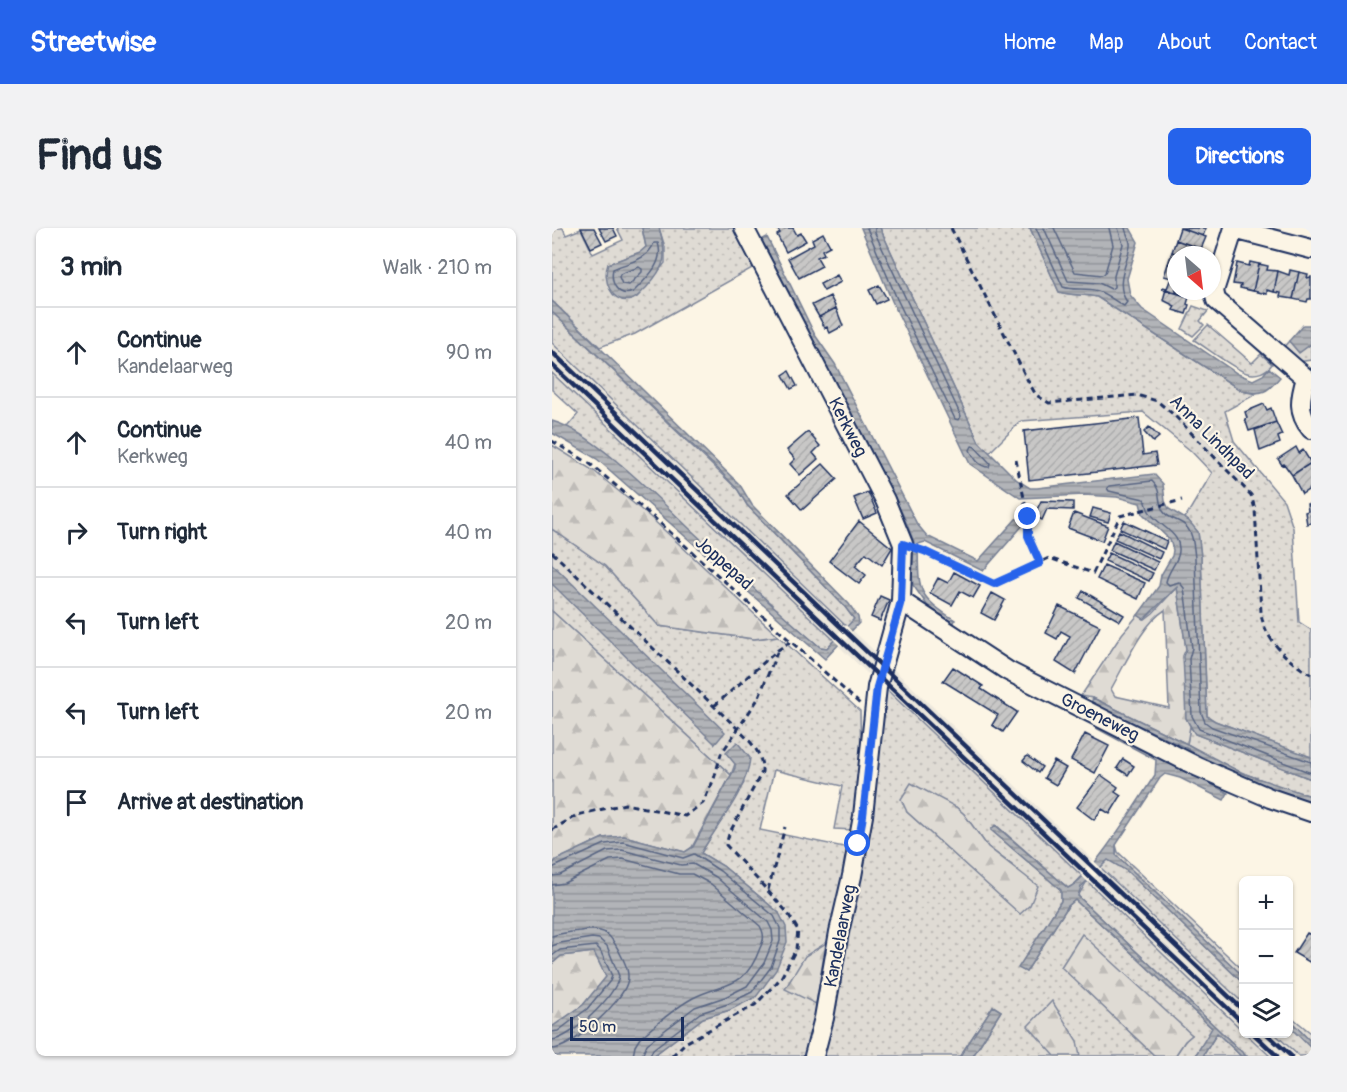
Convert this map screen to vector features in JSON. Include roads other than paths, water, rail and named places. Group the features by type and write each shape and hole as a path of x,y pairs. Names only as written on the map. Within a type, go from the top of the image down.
{"street":[{"name":"Kerkweg","path":"744,228 880,490 903,544 901,601 890,637"},
{"path":"1311,249 1234,228 1214,291 1216,300 1308,378 1300,404 1303,418 1311,429"},
{"name":"Groeneweg","path":"901,601 1008,671 1198,767 1270,798 1311,812"},
{"name":"Kandelaarweg","path":"814,1056 824,1018 863,816 874,700 890,637"}],"water":[{"path":"642,228 659,228 664,247 663,261 658,273 638,296 631,300 624,300 618,298 610,289 606,270 608,264 640,252 646,247"},
{"path":"861,228 880,228 979,442 1017,480 1030,488 1037,488 1154,474 1163,484 1165,501 1169,509 1189,521 1198,532 1207,716 1311,757 1311,779 1195,734 1186,718 1183,656 1186,649 1177,587 1144,619 1138,615 1159,586 1161,575 1173,550 1170,540 1143,514 1140,503 1117,497 1084,495 1020,498 970,464 892,301"},
{"path":"1030,228 1130,228 1138,242 1127,279 1130,295 1142,309 1238,374 1253,380 1263,375 1269,368 1280,377 1259,393 1242,391 1097,297 1059,292"},
{"path":"767,237 815,335 835,364 917,524 927,536 978,561 1016,519 1020,518 1023,521 1024,524 983,571 925,542 918,544 922,589 932,604 955,620 953,625 927,605 913,585 914,542 904,517 761,240"},
{"path":"552,301 740,485 752,505 849,604 858,617 859,623 825,659 597,459 552,433 552,421 568,427 605,452 820,647 827,648 854,619 747,505 738,490 721,472 552,312"},
{"path":"1303,325 1311,325 1311,344 1299,353 1289,341"},
{"path":"552,564 725,732 715,744 552,584"},
{"path":"1093,698 1242,773 1311,796 1311,803 1241,779 1186,748 1091,703"},
{"path":"1096,723 1228,793 1224,800 1180,778 1165,774 1160,778 1116,845 1116,855 1239,972 1239,979 1127,871 1108,860 1081,887 1078,896 1246,1056 1241,1056 1217,1033 1203,1056 1195,1056 1212,1028 1075,900 1068,906 1026,972 1018,968 1061,901 1061,890 991,830 995,825 1068,888 1078,881 1102,854 1155,775 1156,760 1094,727"},
{"path":"737,742 750,758 748,770 737,795 701,853 723,866 779,913 786,927 787,942 776,970 756,997 730,1010 703,1018 653,1056 552,1056 552,1027 583,1005 606,977 594,952 561,956 552,964 552,865 556,860 603,838 624,836 685,852 693,847 735,768 735,764 726,753"},
{"path":"993,1006 1001,1011 973,1056 960,1056"},
{"path":"1293,1023 1311,1042 1311,1048 1293,1030"}],"railway":[{"path":"552,352 1239,1006"},
{"path":"552,365 1239,1019"},
{"path":"1258,1038 1277,1056"},
{"path":"1271,1038 1291,1056"}]}
